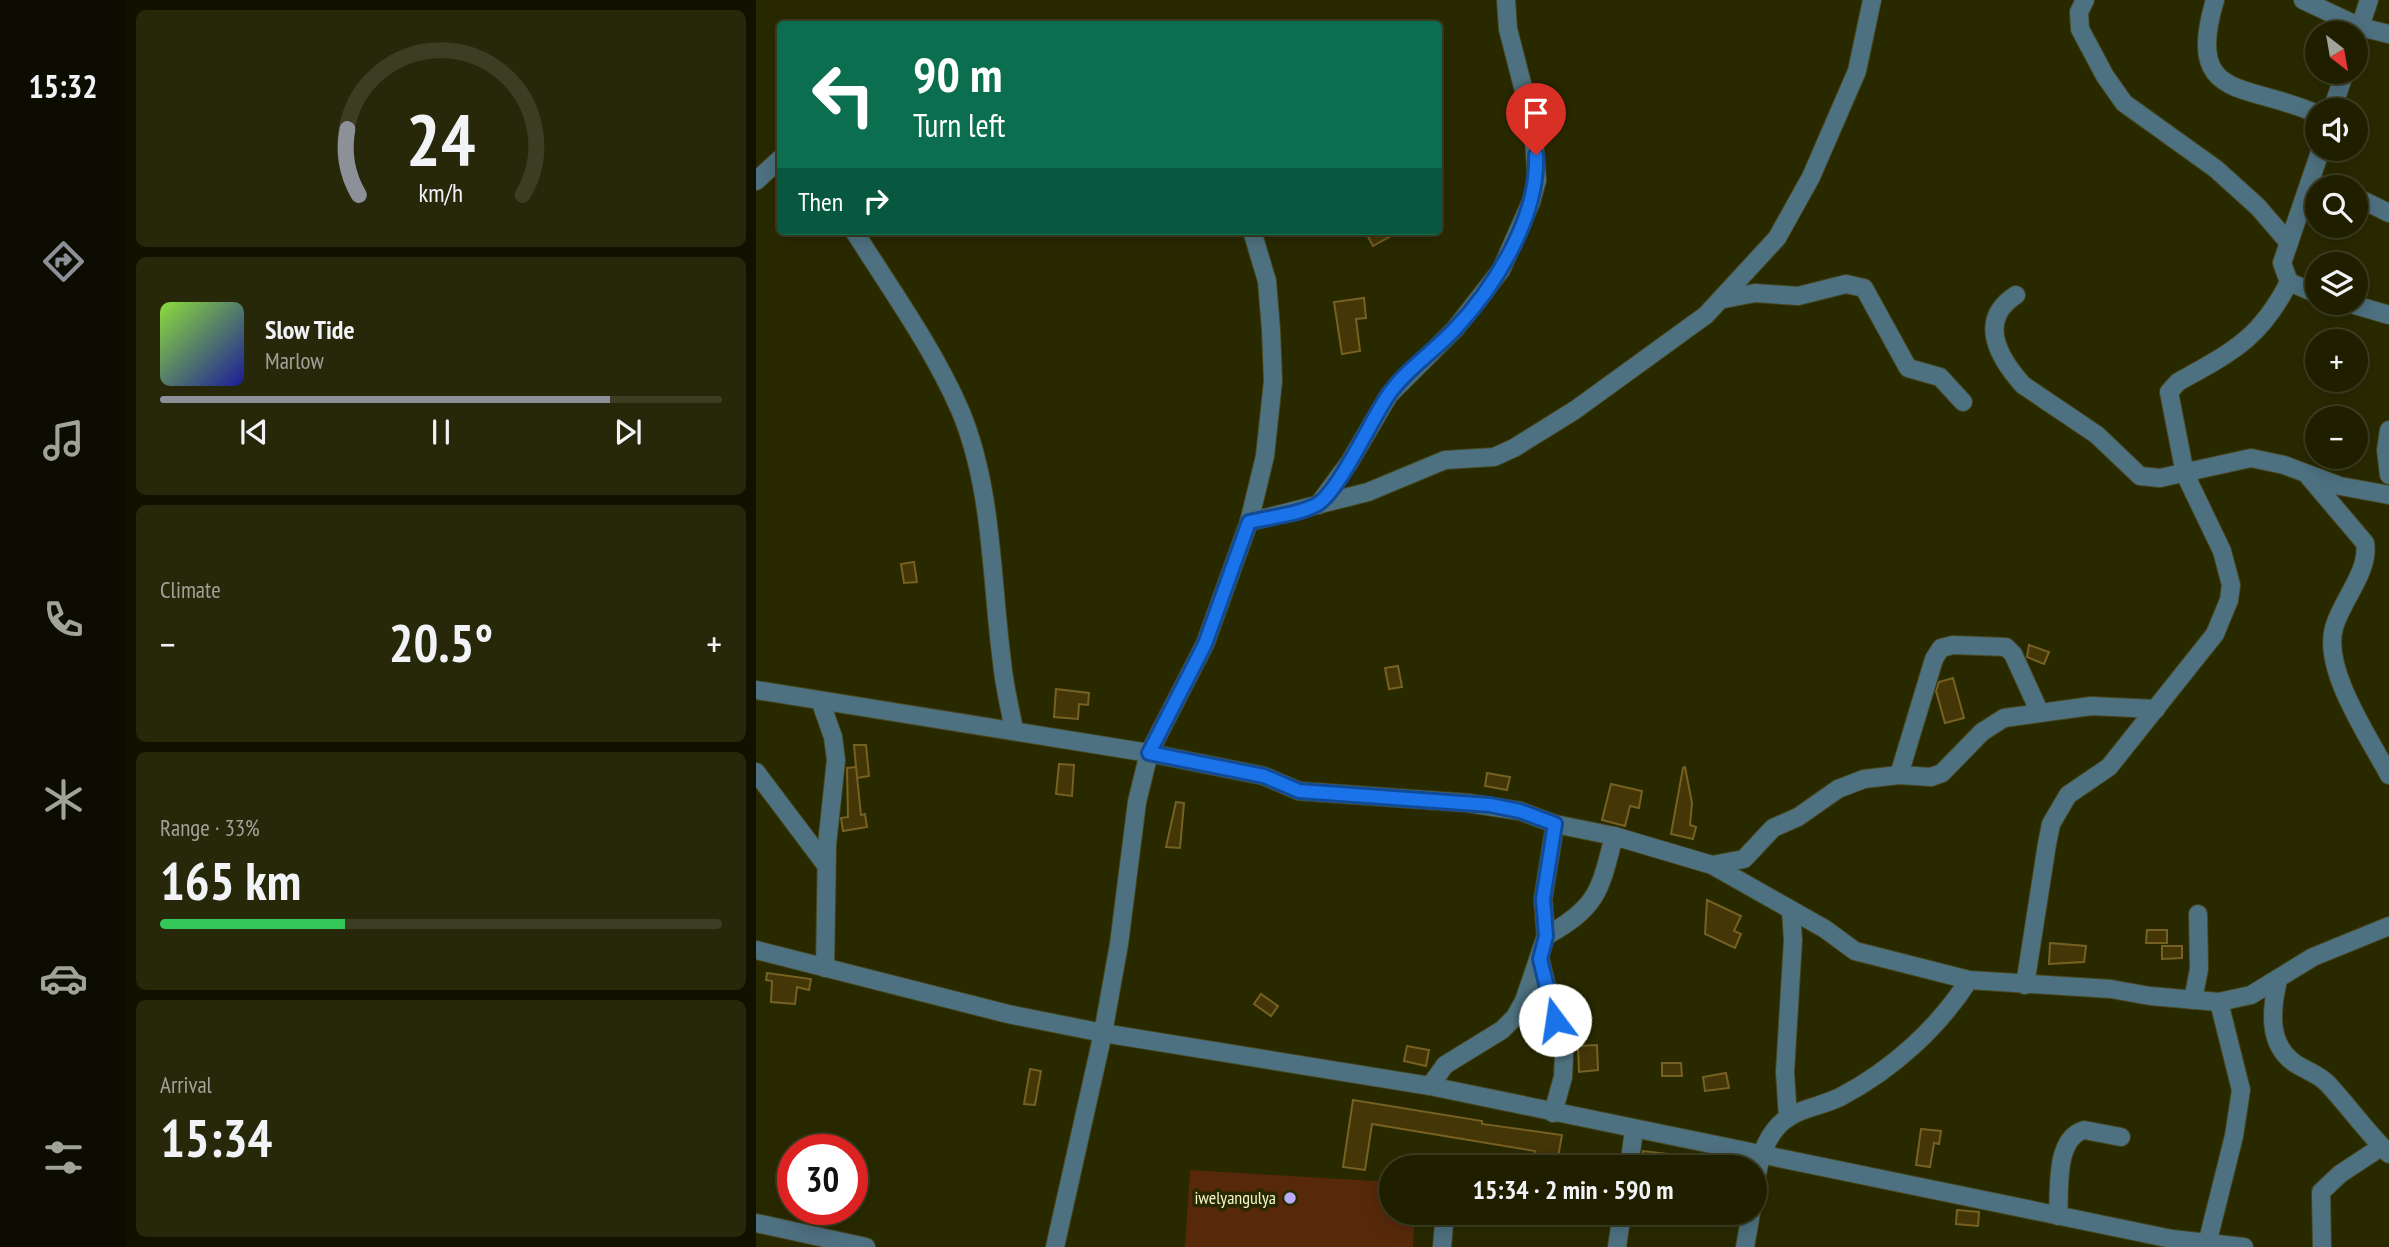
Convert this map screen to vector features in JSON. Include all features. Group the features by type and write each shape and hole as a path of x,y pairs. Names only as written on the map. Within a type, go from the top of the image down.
{"street":[{"path":"1318,505 1349,463 1389,395 1455,329 1501,270 1531,202 1537,180 1533,126 1514,58 1506,0"},
{"path":"1249,522 1368,492 1446,460 1494,457 1514,448 1575,410 1631,366 1706,315 1724,299 1777,238 1811,177 1857,71 1872,0"},
{"path":"2085,0 2079,12 2080,29 2105,76 2124,103 2216,169 2258,207 2289,243"},
{"path":"2215,0 2205,42 2211,70 2224,81 2245,90 2305,109"},
{"path":"2303,0 2338,21"},
{"path":"2362,21 2369,0"},
{"path":"2368,33 2389,34"},
{"path":"756,181 777,162"},
{"path":"2368,203 2389,213"},
{"path":"2305,213 2281,263 2289,282 2305,289"},
{"path":"856,235 917,332 960,410 986,517 1002,664 1014,730"},
{"path":"1055,1247 1103,1033 1119,944 1137,802 1149,753 1205,644 1249,522 1265,456 1273,382 1267,281 1253,235"},
{"path":"2025,985 2051,824 2068,795 2109,767 2215,634 2231,593 2222,551 2185,474 2169,393 2178,382 2260,330 2273,314 2289,282"},
{"path":"1724,299 1755,293 1798,296 1846,284 1864,288 1908,368 1940,377 1963,402"},
{"path":"2016,295 2006,301 1993,320 1992,335 2008,367 2023,385 2067,412 2097,435 2140,476 2160,478 2185,474 2251,458 2284,465 2309,477 2340,486 2389,495"},
{"path":"2368,309 2389,315"},
{"path":"2389,430 2386,450 2389,475"},
{"path":"2309,477 2365,543 2364,559 2344,600 2331,643 2339,675 2389,775"},
{"path":"1899,775 1934,659 1941,648 1953,645 2006,647 2013,654 2040,713"},
{"path":"756,690 821,703 1014,730 1149,753 1264,776 1299,791 1490,805 1520,811 1555,824 1614,836 1712,865 1825,929 1840,943 1855,951 1969,980 2111,989 2219,1002 2251,995 2313,957 2389,926"},
{"path":"821,703 833,737 836,760 826,865 825,968"},
{"path":"1712,865 1744,859 1773,828 1809,811 1838,789 1864,779 1899,775 1931,777 1942,773 1990,724 2004,718 2091,706 2156,709"},
{"path":"756,772 826,865"},
{"path":"1430,1086 1445,1065 1502,1030 1515,1017 1540,959 1546,936 1543,899 1555,824"},
{"path":"1546,936 1570,922 1599,891 1614,836"},
{"path":"1788,1118 1785,1072 1793,940 1791,911"},
{"path":"2193,1000 2199,969 2198,914"},
{"path":"756,950 1008,1014 1103,1033 1430,1086 1755,1155"},
{"path":"1540,959 1564,1055 1563,1077 1553,1113"},
{"path":"1761,1155 1778,1127 1788,1118 1846,1094 1935,1027 1969,980"},
{"path":"2278,980 2273,1013 2275,1037 2280,1048 2292,1062 2326,1082 2385,1151 2340,1174 2321,1192 2322,1247"},
{"path":"2207,1244 2234,1136 2241,1090 2219,1002"},
{"path":"1631,1155 1634,1130"},
{"path":"2058,1216 2064,1153 2071,1138 2084,1130 2121,1137"},
{"path":"1767,1157 1916,1185 2058,1216 2207,1244 2244,1247"},
{"path":"756,1223 866,1247"},
{"path":"1442,1247 1444,1225"},
{"path":"1617,1247 1620,1225"},
{"path":"1745,1247 1749,1225"}],"shaded area":[{"name":"iwelyangulya","path":"1190,1170 1379,1181 1379,1225 1414,1225 1413,1247 1185,1247"}],"building":[{"path":"1367,235 1393,235 1373,246"},
{"path":"1364,298 1366,318 1356,319 1360,351 1342,354 1334,302"},
{"path":"914,562 917,582 904,583 901,564"},
{"path":"2029,645 2049,652 2044,664 2027,657"},
{"path":"1398,666 1402,687 1389,689 1385,668"},
{"path":"1953,678 1964,718 1945,723 1936,691 1939,682"},
{"path":"1056,689 1089,693 1088,705 1079,704 1078,719 1054,717"},
{"path":"854,745 866,745 869,776 857,778"},
{"path":"1059,764 1074,765 1072,796 1056,794"},
{"path":"856,767 861,815 865,814 867,827 843,831 841,818 848,817 847,768"},
{"path":"1685,767 1692,803 1690,825 1696,827 1693,839 1671,834"},
{"path":"1487,773 1510,777 1507,790 1485,786"},
{"path":"1611,784 1642,791 1639,808 1630,806 1625,826 1602,820"},
{"path":"1176,802 1184,803 1180,848 1166,847"},
{"path":"1707,900 1741,916 1734,931 1741,934 1735,948 1705,934"},
{"path":"2147,930 2167,930 2167,943 2146,943"},
{"path":"2050,943 2086,946 2084,962 2049,964"},
{"path":"2162,946 2182,946 2182,958 2162,959"},
{"path":"767,973 811,979 809,990 797,987 795,1004 771,1002 772,981 766,980"},
{"path":"1261,994 1278,1006 1271,1016 1254,1004"},
{"path":"1597,1045 1598,1070 1579,1072 1578,1046"},
{"path":"1407,1046 1429,1050 1426,1066 1404,1061"},
{"path":"1662,1063 1681,1063 1682,1076 1662,1076"},
{"path":"1030,1069 1041,1071 1035,1105 1024,1104"},
{"path":"1726,1073 1729,1088 1705,1091 1703,1077"},
{"path":"1353,1100 1482,1121 1482,1124 1562,1135 1558,1155 1534,1155 1535,1151 1372,1124 1365,1170 1343,1167"},
{"path":"1921,1129 1941,1131 1939,1144 1934,1143 1930,1167 1916,1165"},
{"path":"1643,1151 1669,1154 1669,1155 1643,1155"},
{"path":"1957,1210 1979,1212 1978,1226 1956,1224"}],"place":[{"name":"iwelyangulya","path":"1290,1198"}],"route":[{"path":"1536,155 1537,180 1531,202 1501,270 1455,329 1416,365 1389,395 1349,463 1318,505 1249,522 1205,644 1149,753 1264,776 1299,791 1490,805 1520,811 1555,824 1543,899 1546,936 1540,959 1555,1020"}]}
